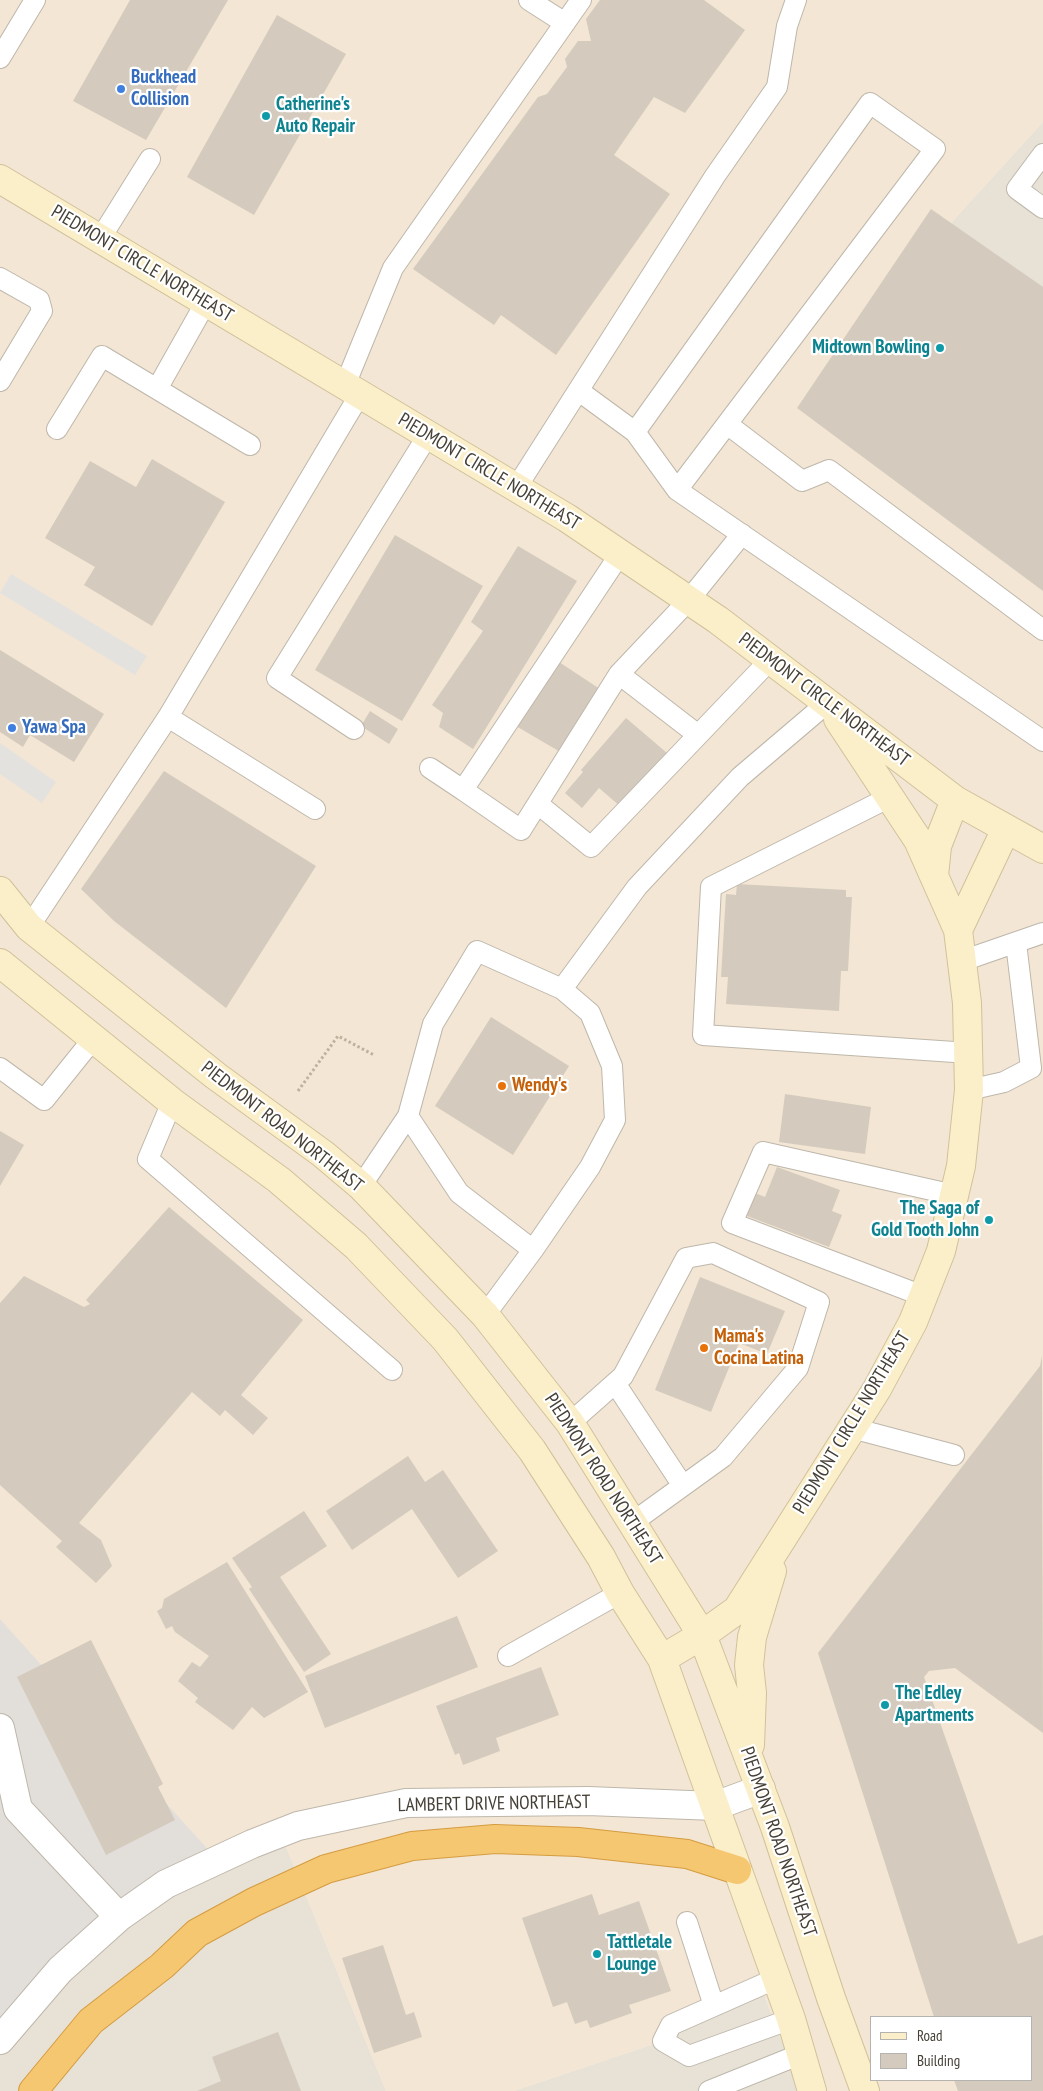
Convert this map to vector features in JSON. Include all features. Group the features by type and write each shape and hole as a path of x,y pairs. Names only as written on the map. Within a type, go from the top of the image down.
{"highway":[{"path":"34,2091 92,2021 162,1966 197,1933 254,1902 326,1869 412,1846 495,1839 578,1842 687,1854 737,1870"}],"main road":[{"name":"PIEDMONT CIRCLE NORTHEAST","path":"0,179 567,518 718,620 955,800 1043,849"},
{"path":"827,703 918,840 934,876"},
{"name":"PIEDMONT CIRCLE NORTHEAST","path":"662,1659 702,1635 737,1610 877,1390 913,1322 941,1251 961,1166 969,1090 967,1003 958,930 934,876 937,846 955,800"},
{"path":"958,930 1006,829"},
{"name":"PIEDMONT ROAD NORTHEAST","path":"0,891 29,927 216,1076 323,1154 361,1186 484,1314 570,1423 702,1635 761,1789 831,1998 865,2091"},
{"path":"3,972 93,1039 172,1102 278,1180 356,1246 445,1339 532,1450 601,1557 620,1593 662,1659 775,1980 791,2019 812,2091"},
{"path":"749,1757 752,1693 749,1665 752,1637 781,1539"}],"street":[{"path":"0,1728 7,1799 119,1918"},
{"name":"LAMBERT DRIVE NORTHEAST","path":"0,2040 60,1970 119,1918 166,1884 262,1840 298,1826 406,1803 588,1801 715,1806 761,1789"}],"lane":[{"path":"0,58 35,0"},
{"path":"529,0 565,23"},
{"path":"29,927 168,716 352,390 393,268 581,0"},
{"path":"516,488 715,176 777,87 788,26 796,0"},
{"path":"635,432 870,103 935,149 677,490"},
{"path":"1043,154 1017,189 1043,208"},
{"path":"100,239 150,159"},
{"path":"0,278 39,300 42,311 0,381"},
{"path":"158,389 206,302"},
{"path":"56,429 102,356 250,445"},
{"path":"579,391 635,432 677,490 1043,741"},
{"path":"727,424 802,481 829,470 1043,630"},
{"path":"354,729 277,678 428,435"},
{"path":"430,768 521,830 619,674 688,601 742,534"},
{"path":"463,790 620,554"},
{"path":"538,804 591,847 770,660"},
{"path":"619,674 698,736"},
{"path":"562,989 637,887 740,777 827,703"},
{"path":"168,716 315,809"},
{"path":"890,797 711,887 703,1035 969,1053"},
{"path":"962,961 1043,933"},
{"path":"969,1090 1004,1082 1037,1065 1016,942"},
{"path":"361,1186 408,1116 433,1024 477,951 562,989 590,1012 612,1066 615,1120 590,1168 534,1250 484,1314"},
{"path":"0,1068 44,1100 93,1039"},
{"path":"172,1102 148,1159 392,1370"},
{"path":"408,1116 459,1193 534,1250"},
{"path":"923,1296 732,1223 763,1152 954,1195"},
{"path":"570,1423 623,1376 686,1258 713,1253 819,1302 798,1368 723,1457 633,1522"},
{"path":"615,1383 683,1486"},
{"path":"852,1428 954,1455"},
{"path":"508,1656 620,1593"},
{"path":"687,1922 714,2006"},
{"path":"775,1980 671,2025 663,2041 689,2056 791,2019"},
{"path":"709,2091 801,2054"}],"path":[{"path":"298,1091 338,1036 374,1055"}],"shaded area":[{"path":"0,0 1043,0 1043,122 922,255 1043,346 1043,2091 801,2091 762,1990 663,2041 514,2091 386,2091 279,1830 213,1855 0,1619"},
{"path":"1043,122 1043,346 922,255"},
{"path":"11,574 147,656 135,675 0,593"},
{"path":"0,743 56,782 42,803 0,774"},
{"path":"0,1619 213,1855 0,2032"},
{"path":"279,1830 386,2091 0,2091 0,2032 213,1855"},
{"path":"762,1990 801,2091 514,2091 663,2041"}],"building":[{"path":"130,0 228,0 146,140 73,101"},
{"path":"600,0 704,0 745,30 685,113 654,97 614,155 670,194 556,355 501,315 494,325 413,269 538,97 547,94 567,67 565,59 578,41 591,41 586,19"},
{"name":"Catherine's Auto Repair","path":"277,15 346,54 254,215 187,177"},
{"name":"Midtown Bowling","path":"931,209 1043,287 1043,591 797,408"},
{"path":"152,459 225,502 152,626 84,585 95,567 45,538 90,461 136,487"},
{"path":"395,535 483,586 402,721 315,670"},
{"path":"518,546 577,581 473,749 439,727 443,713 432,705 483,631 471,622"},
{"path":"0,650 104,714 74,762 30,735 23,747 0,732"},
{"path":"559,662 606,693 562,753 516,726"},
{"path":"370,711 398,729 389,744 361,726"},
{"path":"626,718 667,753 621,807 599,788 582,808 565,793 583,772 581,770"},
{"path":"164,771 316,866 226,1008 114,921 81,889"},
{"path":"737,884 846,890 846,897 852,897 848,971 841,971 839,1011 726,1004 728,977 721,977 726,894 736,895"},
{"name":"Wendy's","path":"491,1017 569,1066 513,1155 435,1106"},
{"path":"785,1094 871,1107 865,1154 779,1142"},
{"path":"0,1131 24,1145 0,1186"},
{"path":"777,1167 840,1190 832,1211 842,1215 829,1247 747,1216 755,1193 765,1197"},
{"path":"169,1207 303,1320 241,1395 268,1418 253,1435 225,1410 220,1416 192,1392 79,1523 101,1540 112,1566 96,1583 56,1547 62,1541 0,1485 0,1303 24,1276 84,1307 90,1304 86,1300"},
{"name":"Mama's Cocina Latina","path":"700,1277 785,1311 767,1354 739,1343 711,1412 655,1390"},
{"name":"The Edley Apartments","path":"1042,1356 1043,1733 955,1668 929,1671 924,1677 1018,1944 1043,1935 1043,2091 958,2091 954,2081 1033,2081 1033,2016 934,2016 818,1653 1040,1366"},
{"path":"408,1456 425,1482 443,1470 498,1551 458,1578 412,1509 352,1550 326,1511"},
{"path":"304,1511 327,1546 280,1577 331,1654 304,1672 249,1589 252,1587 232,1558"},
{"path":"227,1562 308,1692 264,1718 252,1707 233,1730 195,1702 198,1698 178,1681 192,1662 200,1667 209,1656 175,1632 172,1626 166,1629 157,1611 162,1608 164,1599"},
{"path":"457,1616 478,1667 325,1728 305,1676"},
{"path":"91,1640 163,1784 158,1787 175,1820 106,1855 17,1677"},
{"path":"541,1667 559,1715 496,1738 500,1751 463,1765 459,1753 455,1755 436,1706"},
{"name":"Tattletale Lounge","path":"592,1894 599,1915 639,1901 671,1991 629,2005 632,2013 590,2028 587,2020 575,2024 567,2002 553,2007 522,1918"},
{"path":"383,1945 406,2015 414,2012 422,2037 374,2053 342,1958"},
{"path":"278,2032 301,2091 197,2091 221,2081 212,2057"}],"place":[{"name":"Buckhead Collision","path":"121,89"},
{"name":"Catherine's Auto Repair","path":"266,116"},
{"name":"Midtown Bowling","path":"940,348"},
{"name":"Yawa Spa","path":"12,728"},
{"name":"Wendy's","path":"502,1086"},
{"name":"The Saga of Gold Tooth John","path":"989,1220"},
{"name":"Mama's Cocina Latina","path":"704,1348"},
{"name":"The Edley Apartments","path":"885,1705"},
{"name":"Tattletale Lounge","path":"597,1954"}]}
